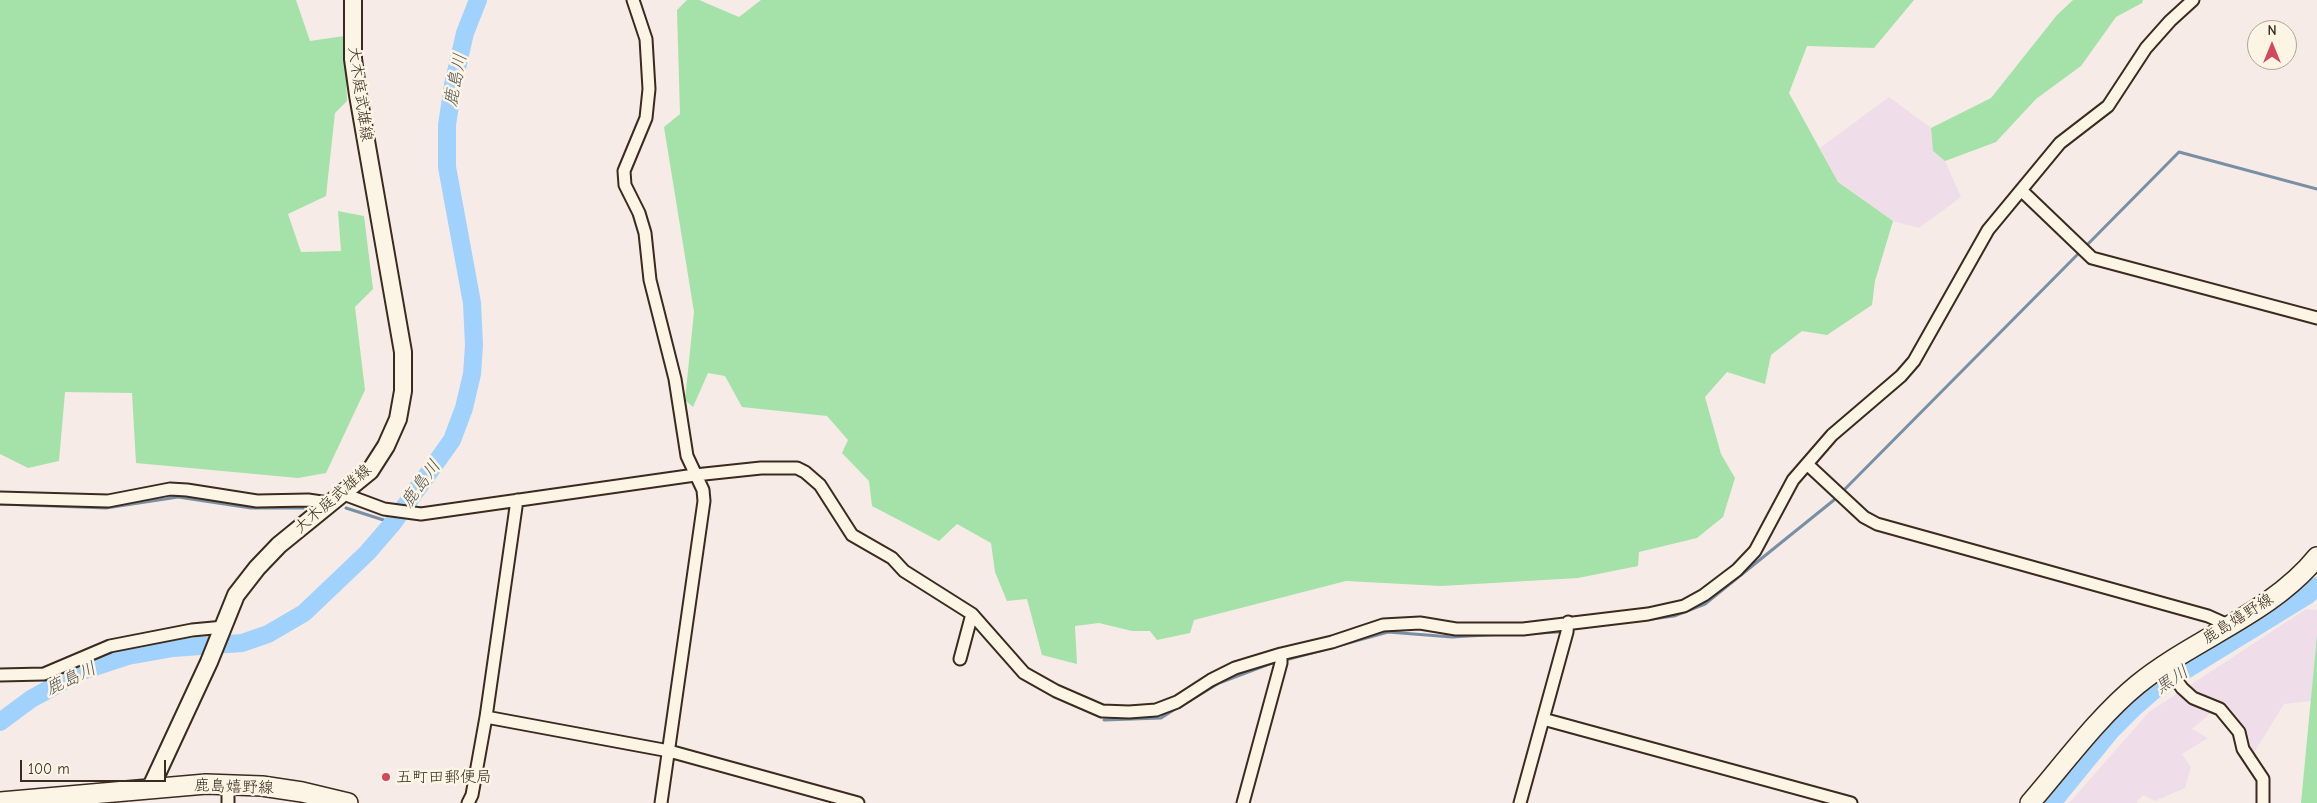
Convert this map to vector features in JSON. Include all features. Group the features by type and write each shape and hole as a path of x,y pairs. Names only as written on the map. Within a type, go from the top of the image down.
{"main road":[{"name":"大木庭武雄線","path":"150,789 209,662 236,596 257,568 279,546 370,471 386,446 398,419 404,391 403,352 358,95 353,51 353,0"},
{"name":"鹿島嬉野線","path":"2030,803 2111,710 2137,685 2165,664 2294,582 2317,558"},
{"name":"鹿島嬉野線","path":"0,802 206,784 228,794 262,786 302,792 348,803"}],"street":[{"path":"633,0 646,39 649,89 646,118 624,171 625,185 639,213 645,233 650,280 675,379 687,456 703,490 702,522 661,803"},
{"path":"0,498 108,501 170,489 257,501 335,498 384,509 421,514 695,475 761,468 797,468 805,472 820,485 852,535 892,558 904,571 972,614 1024,673 1056,691 1102,711 1156,710 1177,702 1211,680 1235,668 1281,654 1332,642 1383,625 1420,623 1456,629 1523,629 1568,622 1648,614 1684,606 1704,595 1737,570 1755,550 1793,480 1832,435 1901,376 1914,361 1980,243 2060,143 2108,106 2146,48 2170,21 2193,0"},
{"path":"2021,190 2092,258 2317,318"},
{"path":"1807,464 1864,517 1877,524 2208,616 2228,625"},
{"path":"468,803 472,795 486,717 516,500"},
{"path":"960,659 972,614"},
{"path":"1520,803 1567,632 1568,622"},
{"path":"0,675 44,674 110,646 192,630 224,627"},
{"path":"1243,803 1281,663 1281,654"},
{"path":"2165,664 2182,688 2193,698 2220,709 2239,732 2243,749 2263,779 2263,803"},
{"path":"486,717 669,751 858,803"},
{"path":"1543,719 1851,803"}],"shaded area":[{"path":"1889,97 1931,128 1933,151 1945,161 1961,197 1919,228 1893,221 1838,182 1820,148"},
{"path":"2306,609 2317,610 2317,635 2311,701 2284,704 2252,756 2244,731 2220,705 2192,729 2208,738 2182,754 2191,767 2185,788 2155,801 2143,795 2136,803 2069,803 2149,712"}],"green space":[{"path":"0,0 296,0 310,41 344,36 347,101 335,113 326,196 288,214 301,252 341,251 338,211 364,216 373,289 355,307 365,390 326,473 298,478 136,463 132,393 65,392 59,461 28,468 0,454"},
{"path":"687,0 699,0 739,17 761,0 1914,0 1874,48 1807,46 1789,93 1838,182 1893,221 1875,281 1872,305 1827,335 1802,331 1771,355 1765,384 1727,372 1705,397 1721,454 1735,478 1723,517 1697,538 1639,552 1638,566 1578,578 1441,586 1346,581 1194,620 1190,633 1157,640 1150,631 1132,631 1099,623 1075,626 1077,664 1042,655 1027,599 1007,601 995,572 991,543 957,524 939,541 872,506 869,481 842,453 848,440 827,416 742,407 725,376 708,373 693,407 685,400 694,312 664,127 680,114 677,10"},
{"path":"2073,0 2143,0 2142,3 2116,17 2081,66 2036,99 1996,142 1945,161 1933,151 1931,128 1991,98 2057,15"},
{"path":"2317,635 2317,803 2301,803"}],"waterway":[{"name":"鹿島川","path":"0,722 31,699 82,671 128,656 173,648 242,643 268,634 304,613 367,553 393,523 452,440 464,408 472,374 474,345 472,303 447,167 447,125 453,85 465,33 478,0"},
{"path":"2087,245 2179,152 2317,189"},
{"path":"1844,490 2078,254"},
{"path":"0,504 106,508 178,497 251,508 303,508"},
{"path":"1652,619 1674,616 1705,604 1834,500"},
{"path":"346,508 393,523"},
{"name":"黒川","path":"2052,803 2110,732 2158,687 2308,595 2317,586"},
{"path":"1341,645 1388,632 1452,637 1502,634"},
{"path":"1539,633 1558,632"},
{"path":"1289,659 1323,650"},
{"path":"1186,703 1219,683 1272,663"},
{"path":"1104,720 1161,718 1180,706"}],"place":[{"name":"五町田郵便局","path":"386,777"}]}
